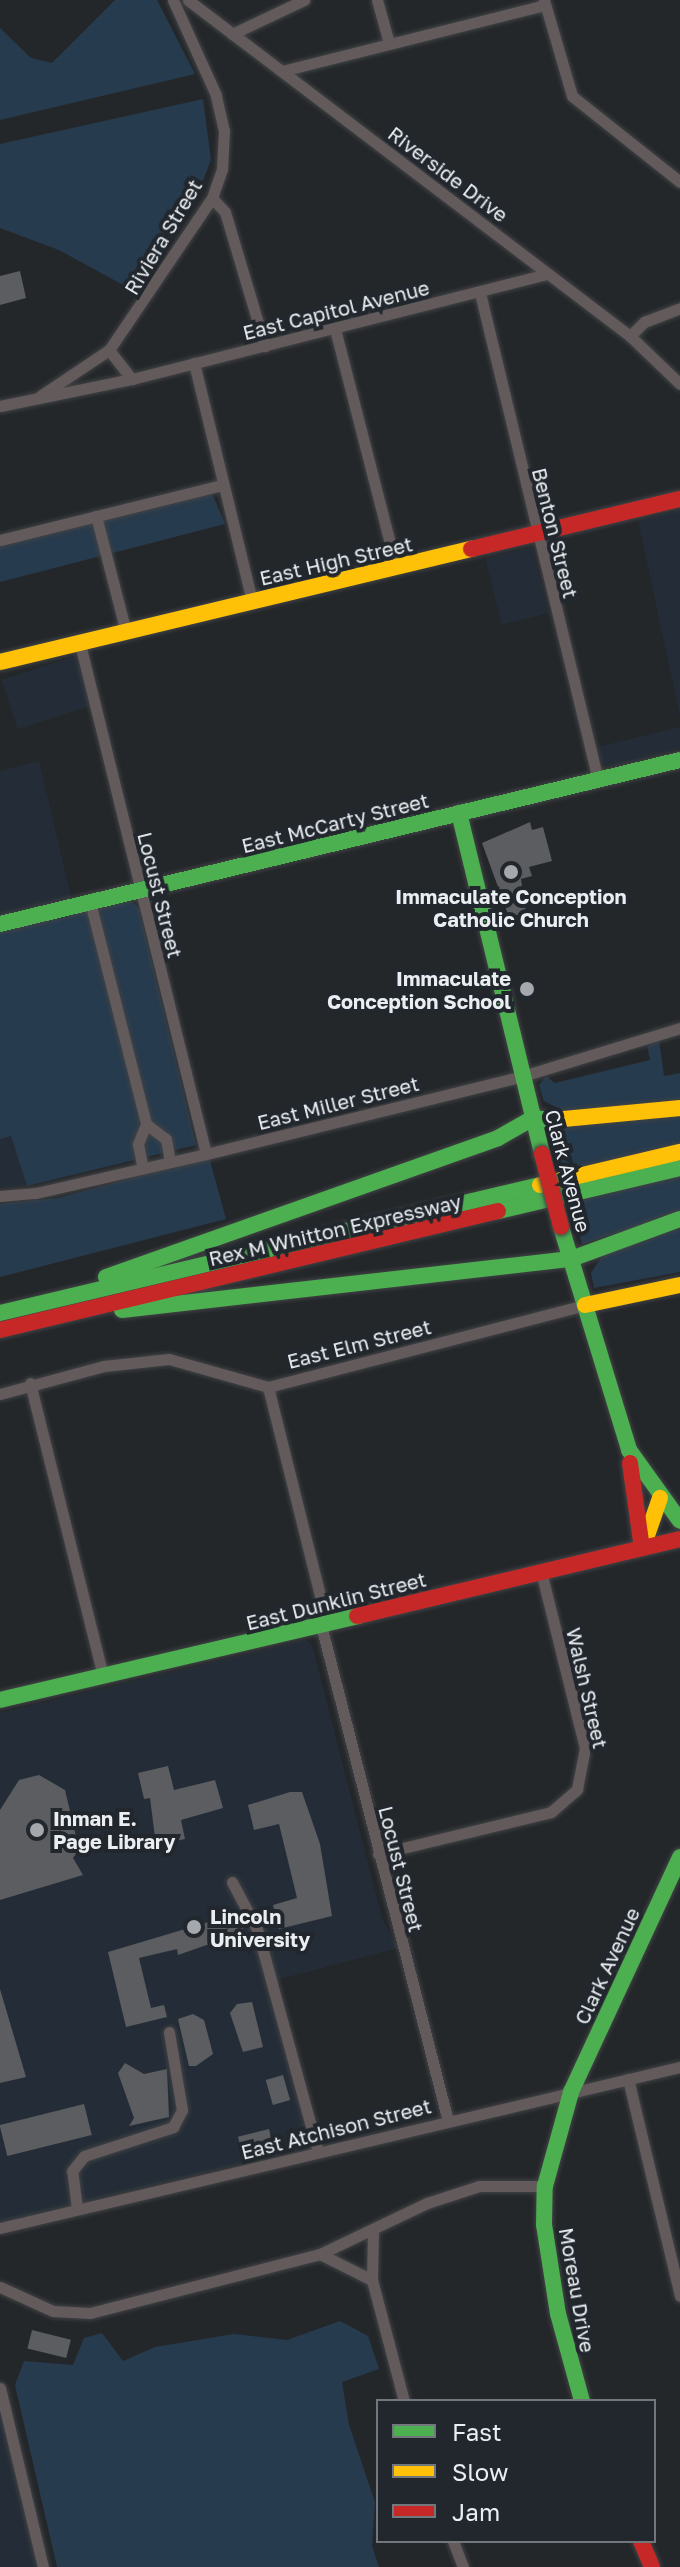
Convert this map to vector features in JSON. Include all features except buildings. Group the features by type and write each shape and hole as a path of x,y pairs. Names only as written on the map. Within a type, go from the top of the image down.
{"main road":[{"name":"East High Street","path":"0,660 80,644 537,536 680,499"},
{"name":"East McCarty Street","path":"0,924 680,760"},
{"name":"Clark Avenue","path":"459,813 561,1227 629,1450 660,1498 680,1521"},
{"path":"34,1305 498,1138 533,1118 564,1121 680,1108"},
{"name":"Rex M Whitton Expressway","path":"0,1313 680,1152"},
{"name":"Rex M Whitton Expressway","path":"0,1330 680,1168"},
{"path":"78,1311 152,1309 571,1259 680,1219"},
{"name":"East Elm Street","path":"585,1305 680,1285"},
{"path":"629,1450 642,1548"},
{"path":"642,1548 660,1498"},
{"name":"East Dunklin Street","path":"0,1700 680,1539"},
{"name":"Clark Avenue","path":"571,2092 680,1857"},
{"name":"Moreau Drive","path":"571,2092 545,2186 544,2225 558,2314 581,2399"},
{"path":"641,2543 646,2565"}],"street":[{"name":"Riviera Street","path":"109,350 212,198 224,131 204,63 173,0"},
{"name":"Riverside Drive","path":"188,0 630,336 680,384"},
{"path":"232,34 304,0"},
{"path":"377,0 389,43"},
{"path":"282,71 544,3 572,96 680,182"},
{"path":"212,198 225,212 265,346"},
{"name":"East Capitol Avenue","path":"0,406 132,379 548,274"},
{"name":"Benton Street","path":"480,293 598,780"},
{"path":"630,336 644,322 680,308"},
{"path":"335,329 396,567"},
{"path":"109,350 132,379"},
{"name":"East Capitol Avenue","path":"40,396 109,350"},
{"path":"194,363 252,601"},
{"path":"0,540 223,485"},
{"path":"96,516 126,632"},
{"name":"Locust Street","path":"80,644 206,1154"},
{"path":"90,902 146,1124 138,1144 143,1169"},
{"name":"East Miller Street","path":"0,1196 143,1169 523,1076 680,1028"},
{"path":"146,1124 166,1139 170,1162"},
{"name":"East Elm Street","path":"0,1394 30,1383 169,1359 268,1387 585,1305"},
{"path":"30,1383 103,1675"},
{"name":"Locust Street","path":"268,1387 378,1854 448,2121"},
{"name":"Walsh Street","path":"378,1854 551,1812 577,1789 585,1748 541,1572"},
{"path":"232,1882 261,1944 318,2152"},
{"path":"77,2209 72,2171 84,2156 173,2127 182,2110 169,2032"},
{"name":"East Atchison Street","path":"0,2228 680,2067"},
{"path":"628,2079 680,2296"},
{"path":"0,2287 53,2311 90,2313 320,2254 427,2203 479,2186 545,2186"},
{"path":"373,2231 372,2280 403,2399"},
{"path":"320,2254 372,2280"},
{"path":"0,2388 43,2567"},
{"path":"454,2543 463,2567"}],"shaded area":[{"path":"115,0 157,0 195,74 0,120 0,28 31,58 52,63"},
{"path":"203,99 211,160 193,206 136,292 59,250 0,228 0,144"},
{"path":"212,493 225,524 0,582 0,544"},
{"path":"680,510 680,716 638,520"},
{"path":"532,547 548,613 502,625 485,559"},
{"path":"75,656 91,705 18,729 2,680"},
{"path":"680,727 680,748 617,766 604,765 597,747"},
{"path":"39,761 71,897 0,914 0,771"},
{"path":"131,901 139,908 196,1145 27,1186 11,1136 0,1139 0,931"},
{"path":"659,1040 664,1076 680,1073 680,1100 568,1113 544,1101 539,1085 546,1076 555,1083 650,1060 647,1045"},
{"path":"680,1112 680,1144 562,1172 552,1131 558,1126"},
{"path":"11,1136 27,1186 0,1187 0,1139"},
{"path":"209,1157 226,1219 0,1277 0,1204 58,1198"},
{"path":"680,1176 680,1213 582,1244 571,1203"},
{"path":"680,1223 680,1272 594,1288 591,1273 604,1253"},
{"name":"Lincoln University","path":"305,1640 312,1645 382,1918 398,1948 268,1982 311,2147 0,2222 0,1713"},
{"path":"340,2321 368,2336 379,2369 342,2382 349,2425 375,2502 372,2546 379,2567 57,2567 15,2385 24,2361 73,2365 84,2338 102,2333 123,2361 155,2347 234,2334 287,2340"},
{"path":"0,2408 37,2567 0,2567"}],"traffic: fast":[{"path":"0,924 680,760"},
{"path":"459,813 542,1154"},
{"path":"106,1277 498,1138 533,1118 553,1120"},
{"path":"498,1211 680,1168"},
{"path":"0,1313 540,1185"},
{"path":"122,1310 571,1259 680,1219"},
{"path":"561,1227 629,1450 680,1521"},
{"path":"0,1700 357,1616"},
{"path":"581,2399 558,2314 544,2225 545,2186 571,2092 680,1857"}],"traffic: slow":[{"path":"0,662 471,549"},
{"path":"553,1120 680,1108"},
{"path":"540,1185 680,1152"},
{"path":"585,1305 680,1285"},
{"path":"643,1547 660,1498"}],"traffic: jam":[{"path":"471,549 680,499"},
{"path":"542,1154 561,1227"},
{"path":"0,1330 498,1211"},
{"path":"630,1463 642,1548"},
{"path":"357,1616 680,1539"},
{"path":"642,2543 652,2567"}],"place":[{"name":"Immaculate Conception Catholic Church","path":"511,872"},
{"name":"Immaculate Conception School","path":"527,989"},
{"name":"Inman E. Page Library","path":"37,1830"},
{"name":"Lincoln University","path":"194,1927"}]}
